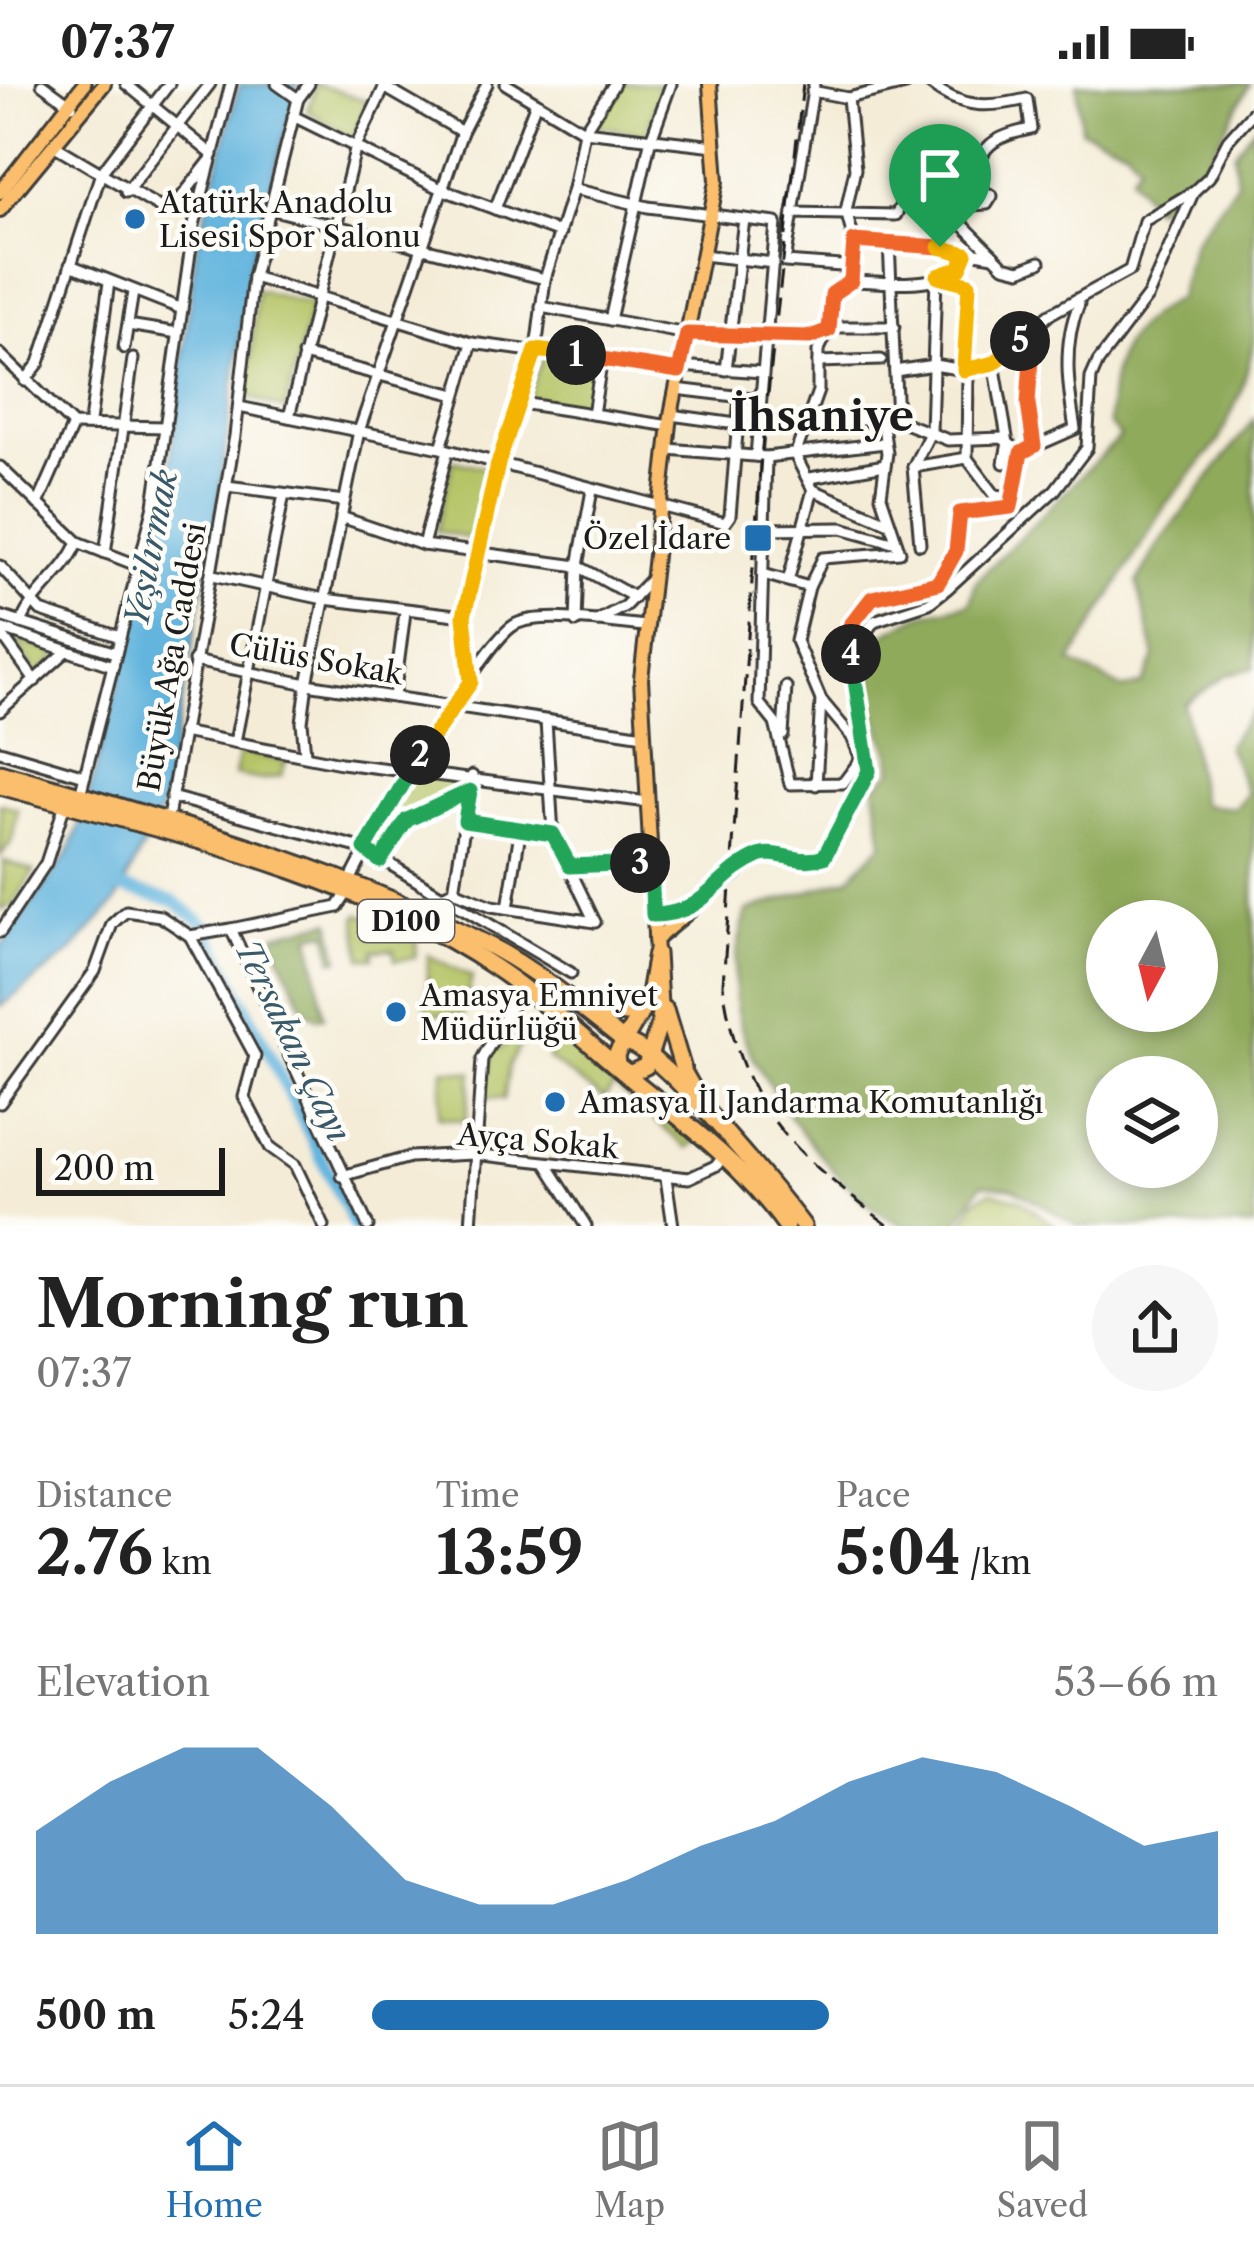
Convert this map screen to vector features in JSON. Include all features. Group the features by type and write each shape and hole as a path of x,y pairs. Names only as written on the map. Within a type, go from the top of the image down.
{"highway":[{"name":"D100","path":"0,772 78,801"},
{"name":"D100","path":"0,786 163,821 348,887 495,949 626,1043 642,1046 647,1058 706,1112 802,1226"},
{"name":"D100","path":"348,887 455,944 521,988 722,1156 786,1226"},
{"path":"655,946 660,1022 639,1073 622,1071 616,1055 648,1000 655,946"},
{"path":"655,946 668,1028 683,1073 706,1112"},
{"path":"583,1010 626,1014 648,1000"}],"main road":[{"path":"3,182 84,84"},
{"path":"0,210 104,84"},
{"path":"655,946 641,679 671,421 717,181 710,84"},
{"path":"653,915 692,909"},
{"path":"655,946 692,909"}],"street":[{"path":"126,84 213,156"},
{"path":"25,381 38,363 102,178 169,84"},
{"path":"126,192 210,84"},
{"path":"0,932 46,862 78,801 85,776 139,566 166,428 194,225 231,84"},
{"path":"278,84 295,97"},
{"name":"Büyük Ağa Caddesi","path":"163,821 213,575 253,277 295,97 309,84"},
{"path":"305,754 307,685 358,431 462,132 487,84"},
{"path":"506,84 584,131 715,146"},
{"path":"610,320 650,142 671,84"},
{"path":"861,759 843,782 790,784 775,723 759,703 764,529 758,427 766,339 813,87 848,98 906,84"},
{"path":"45,85 81,113"},
{"path":"471,682 464,616 482,553 498,464 536,350 545,279 574,189 584,131 611,85"},
{"path":"932,85 964,105 999,106 1028,99 1031,129 999,135 983,148 974,184 992,196 987,204 940,207 925,195 919,181 910,183 928,212 963,225 994,256 1020,270 1040,262"},
{"path":"289,417 356,146 385,86 462,132"},
{"path":"795,455 818,391 818,362 829,330 832,294 851,281 855,268 847,216 855,169 848,98"},
{"path":"495,209 536,102"},
{"path":"692,909 758,856 770,853 796,862 824,857 869,771 851,654 858,637 874,621 929,603 1055,490 1087,448 1092,428 1091,379 1098,362 1148,296 1194,191 1254,111"},
{"path":"293,116 441,189 560,233"},
{"path":"55,146 126,192 194,225"},
{"path":"169,213 213,156"},
{"path":"574,189 776,223 780,263"},
{"path":"896,371 934,365 964,370 994,363 1033,328 1130,271 1144,221 1194,191"},
{"path":"793,213 896,215 902,193 912,193"},
{"path":"270,209 545,279"},
{"path":"726,370 744,219"},
{"path":"854,241 994,256"},
{"path":"889,242 897,420"},
{"path":"702,254 855,268"},
{"path":"851,281 890,284 937,276 960,268 966,254"},
{"path":"70,265 182,309"},
{"path":"920,544 914,467 931,431 937,276"},
{"path":"937,276 969,284 964,370 967,458 995,495 1010,497"},
{"path":"253,277 472,343 680,369 762,372"},
{"path":"90,422 109,282"},
{"path":"124,348 133,292"},
{"path":"858,637 850,626 872,598 938,583 956,551 960,513 1007,510 1021,453 1076,429 1068,356 1070,323 1078,304"},
{"path":"541,307 687,334 729,337 766,339 894,327"},
{"path":"128,325 178,333"},
{"path":"1033,328 1028,404 1034,446"},
{"path":"423,545 455,395 472,343"},
{"path":"0,354 73,425"},
{"path":"303,355 455,395"},
{"path":"105,553 134,358"},
{"path":"593,414 602,358"},
{"path":"818,362 881,360"},
{"path":"994,363 1008,443 1004,463"},
{"path":"676,389 760,399"},
{"path":"239,407 445,449 728,522 740,397"},
{"path":"521,403 593,414 758,427"},
{"path":"869,771 852,737 821,700 796,641 809,587 823,558 898,555 881,496 885,465 882,418"},
{"path":"808,420 897,420 948,440 1001,438 1021,453"},
{"path":"73,425 124,423 166,428"},
{"path":"38,504 73,425"},
{"path":"668,448 761,456 885,443"},
{"path":"795,455 812,484 887,522"},
{"path":"914,467 967,458"},
{"path":"812,484 826,476 885,465"},
{"path":"0,467 78,542 139,566"},
{"path":"826,476 828,494"},
{"path":"788,581 807,527 812,484"},
{"path":"227,486 344,501"},
{"path":"576,622 578,566 592,490"},
{"path":"235,742 284,494"},
{"path":"341,517 423,545 578,566 634,597"},
{"path":"764,529 842,529 896,543"},
{"path":"955,529 972,566"},
{"path":"21,623 29,603 70,561 78,542"},
{"path":"0,566 29,603 120,637"},
{"path":"763,574 809,587"},
{"path":"213,575 324,598 464,616"},
{"path":"592,622 608,618 652,579"},
{"path":"394,697 405,611"},
{"path":"0,616 116,653"},
{"path":"194,935 338,908 410,770 503,633 517,623 646,626"},
{"path":"0,630 113,666"},
{"path":"0,630 35,681"},
{"path":"0,711 67,651"},
{"name":"Cülüs Sokak","path":"194,661 307,685 644,735"},
{"path":"782,745 786,686"},
{"path":"816,785 821,700"},
{"path":"448,893 596,922 553,834 554,789 546,721"},
{"path":"182,732 410,770 647,802"},
{"path":"0,751 85,776"},
{"path":"448,893 472,776"},
{"path":"380,861 407,820 470,791"},
{"path":"171,797 365,849 448,893 571,973"},
{"path":"465,821 553,834"},
{"path":"508,908 520,832"},
{"path":"570,866 651,863"},
{"path":"0,1103 95,971 112,924 126,911 160,916 194,935 255,1056 244,1097 270,1148 295,1165 324,1226"},
{"path":"226,930 368,1226"},
{"path":"471,1226 482,1059 521,988"},
{"name":"Ayça Sokak","path":"342,1176 410,1157 473,1154 689,1178 717,1165 722,1156"},
{"path":"546,1163 586,1226"},
{"path":"666,1178 673,1226"}],"green space":[{"path":"316,84 368,101 352,138 308,111"},
{"path":"623,84 663,84 646,135 594,125"},
{"path":"1077,84 1250,84 1204,167 1154,209 1131,176 1139,163 1126,148 1081,130"},
{"path":"1254,126 1254,343 1241,392 1219,441 1166,504 1071,662 1124,689 1143,684 1155,657 1137,583 1158,545 1254,419 1254,668 1228,674 1184,704 1202,805 1234,808 1247,793 1227,745 1254,710 1254,1226 1078,1226 1013,1188 982,1184 955,1226 908,1226 886,1217 838,1175 791,1117 755,1061 740,1023 735,991 736,959 747,911 849,878 883,843 875,787 892,771 892,765 871,684 882,635 921,615 970,603 976,581 1120,437 1109,424 1112,382 1122,349 1143,322 1178,298 1193,242 1237,182 1234,154"},
{"path":"257,290 312,305 285,410 248,397"},
{"path":"543,354 590,362 595,368 587,410 528,397"},
{"path":"453,460 492,469 475,540 436,531"},
{"path":"13,639 54,652 57,657 38,675"},
{"path":"239,752 286,761 281,776 262,780 235,775"},
{"path":"412,774 458,781 460,793 408,815 382,849 374,843"},
{"path":"0,803 18,809 12,841 0,856"},
{"path":"4,861 34,871 14,904 0,911"},
{"path":"360,914 417,940 415,958 395,960 394,950 374,951 374,958 362,958 356,917"},
{"path":"331,921 339,959 333,960 328,932 311,935 324,1017 317,1018 304,1008 275,944 276,934"},
{"path":"428,955 472,977 463,1015 427,1014"},
{"path":"547,1021 695,1142 687,1148 614,1086 604,1099 548,1059 557,1040 543,1028"},
{"path":"518,1029 524,1038 509,1066 504,1099 483,1097 495,1047 502,1048"},
{"path":"444,1069 472,1072 466,1121 439,1117"},
{"path":"991,1191 1019,1199 1055,1226 962,1226 976,1200"}],"water":[{"path":"298,84 249,269 217,513 162,808 116,902 70,953 0,1007 0,948 68,854 83,817 165,506 196,249 239,85"}],"waterway":[{"path":"0,623 49,640"},
{"name":"Tersakan Çayı","path":"110,885 174,901 206,926 355,1226"}],"railway":[{"path":"803,84 761,456 723,984 743,1065 777,1125 826,1175 889,1226"}],"place":[{"name":"Atatürk Anadolu Lisesi Spor Salonu","path":"135,219"},
{"name":"Özel İdare","path":"758,538"},
{"name":"Amasya Emniyet Müdürlüğü","path":"396,1012"},
{"name":"Amasya İl Jandarma Komutanlığı","path":"555,1102"}],"district":[{"name":"İhsaniye","path":"822,416"}],"route":[{"path":"854,241 940,247 966,254 960,268 938,276 969,284 964,370 994,363 1033,328 1028,404 1034,446 1021,453 1011,507 960,513 955,520 956,551 938,583 872,598 850,626 858,637 851,654 869,771 837,842 824,857 796,862 770,853 758,856 692,909 653,915 651,863 570,866 553,834 465,821 470,791 433,804 407,820 380,861 365,849 410,770 471,682 464,616 482,553 498,464 536,350 679,371 687,334 766,339 810,337 829,330 832,294 854,276 854,241"}],"water label":[{"name":"Yeşilırmak","path":"151,548"}]}
